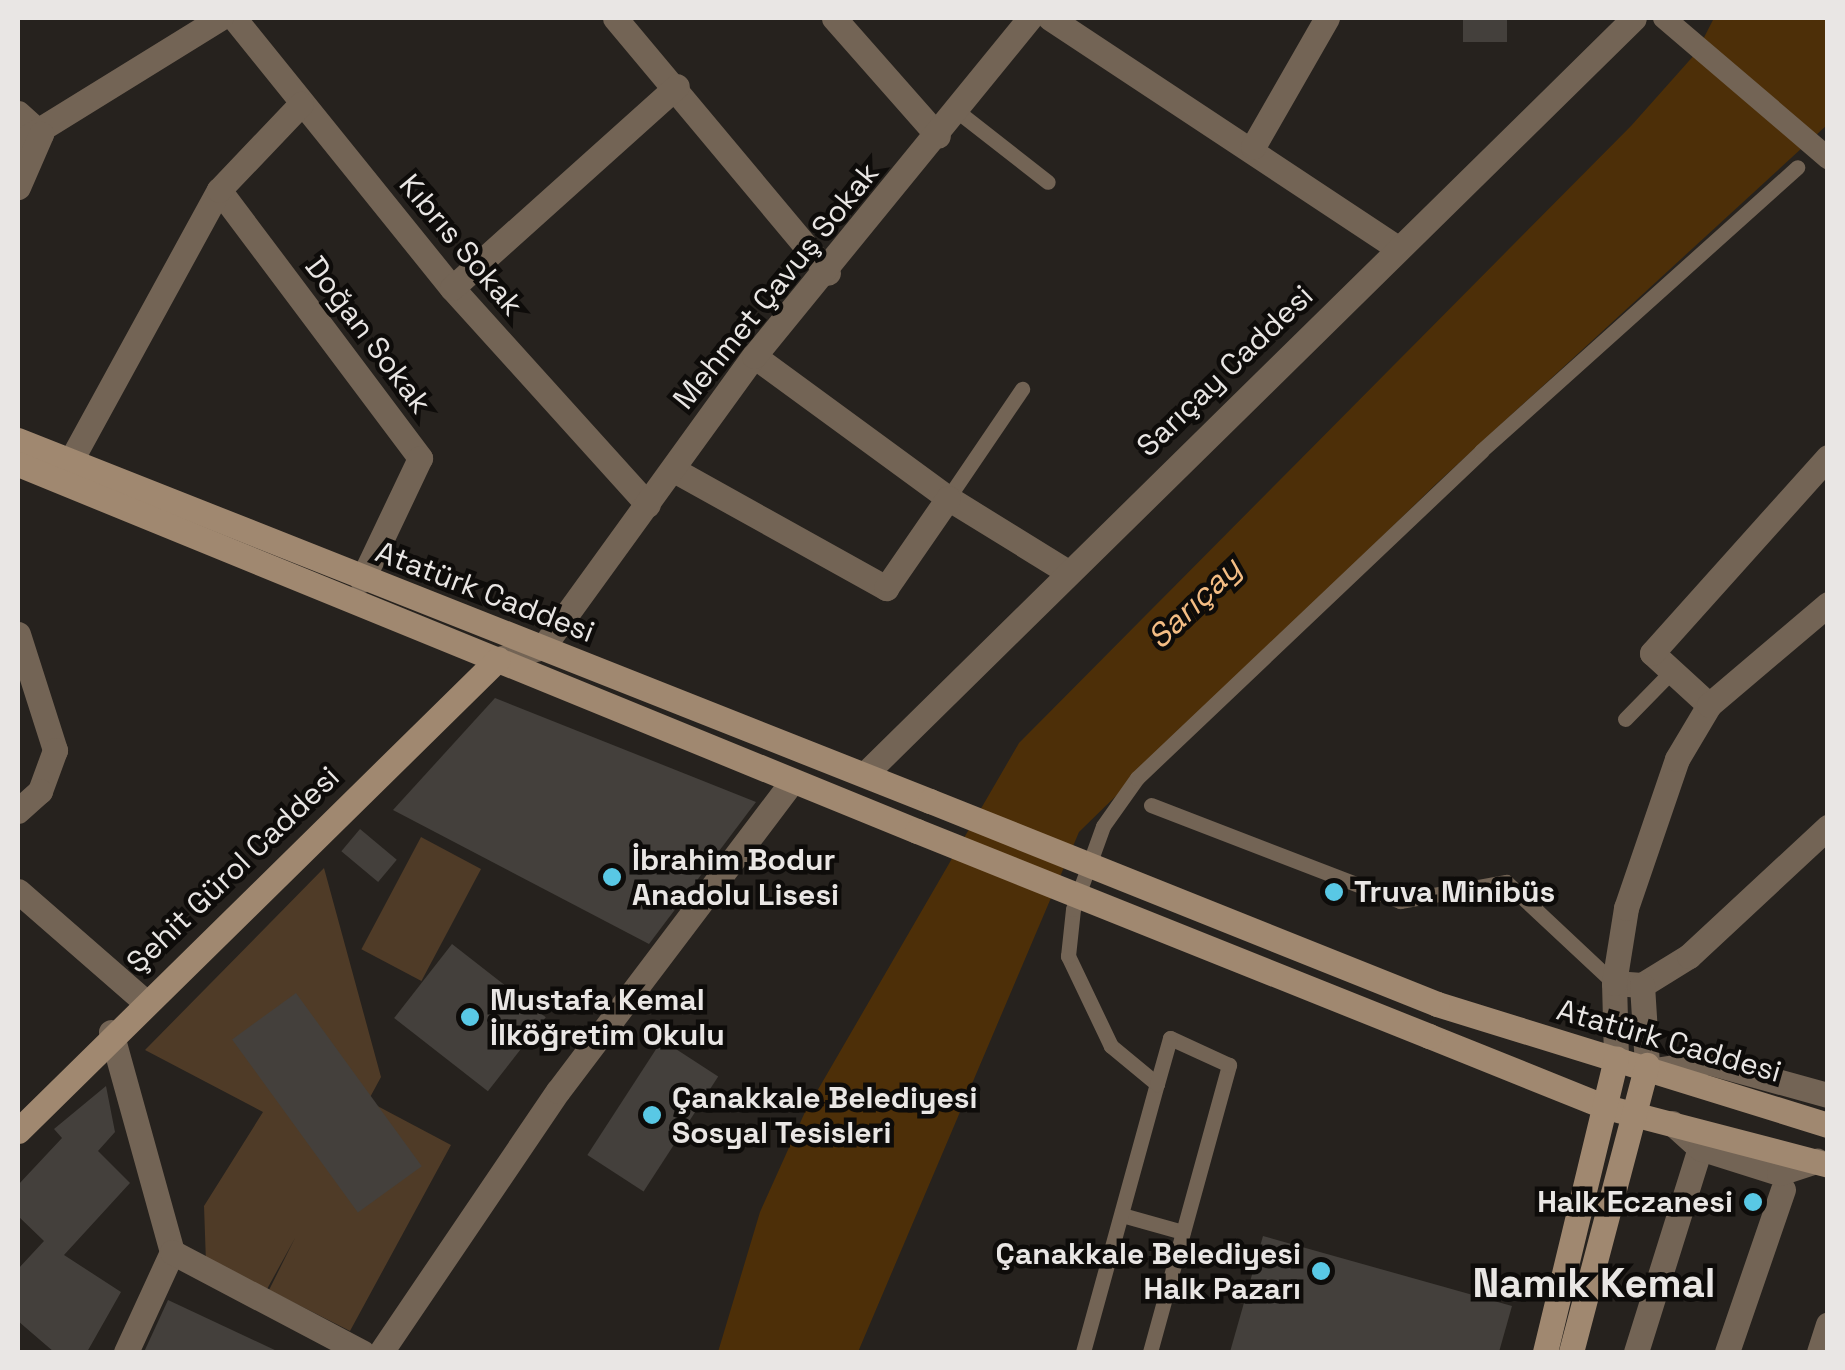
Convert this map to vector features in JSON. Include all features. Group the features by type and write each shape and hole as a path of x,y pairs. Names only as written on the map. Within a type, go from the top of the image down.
{"main road":[{"name":"Atatürk Caddesi","path":"18,440 362,580 865,774 1437,1004 1491,1024 1654,1067 1828,1125"},
{"name":"Atatürk Caddesi","path":"18,464 792,782 1606,1108 1822,1163"},
{"name":"Şehit Gürol Caddesi","path":"21,1120 498,659"},
{"path":"1544,1352 1616,1058"},
{"path":"1571,1352 1636,1114 1654,1067"}],"street":[{"path":"29,138 220,18"},
{"name":"Kıbrıs Sokak","path":"234,18 452,288 648,505"},
{"path":"615,18 677,86 828,273"},
{"path":"834,18 938,136"},
{"name":"Mehmet Çavuş Sokak","path":"543,648 754,356 828,273 1030,18"},
{"path":"1050,18 1252,147 1398,248"},
{"path":"1252,147 1327,18"},
{"name":"Sarıçay Caddesi","path":"865,774 1634,18"},
{"path":"1664,18 1826,150"},
{"path":"452,288 677,86"},
{"path":"70,462 220,190 301,104"},
{"path":"18,113 29,138 18,187"},
{"name":"Doğan Sokak","path":"220,190 420,458 362,580"},
{"path":"754,356 948,498 1068,572"},
{"path":"1709,705 1652,653 1828,456"},
{"path":"674,470 886,588 948,498"},
{"path":"1616,1058 1614,984 1626,908 1677,759 1709,705 1828,604"},
{"path":"18,634 55,750 40,791 18,811"},
{"path":"498,659 543,648"},
{"path":"381,1352 558,1090 792,782"},
{"path":"1614,984 1642,985 1689,956 1828,827"},
{"path":"18,891 144,1002"},
{"path":"1642,985 1654,1067 1708,1062 1828,1095"},
{"path":"111,1032 172,1252 126,1352"},
{"path":"1672,1124 1700,1148 1786,1180 1822,1163"},
{"path":"1636,1352 1700,1148"},
{"path":"1728,1352 1786,1180"},
{"path":"172,1252 362,1352"},
{"path":"1819,1352 1828,1324"}],"lane":[{"path":"957,111 1048,182"},
{"path":"1157,1084 1111,1046 1068,956 1072,909 1103,826 1137,778 1797,167"},
{"path":"948,498 1022,390"},
{"path":"1625,719 1670,673"},
{"path":"1151,805 1400,901 1506,882 1614,984"},
{"path":"1083,1352 1170,1038 1229,1065 1150,1352"},
{"path":"1122,1215 1183,1232"}],"shaded area":[{"path":"421,837 481,869 421,981 361,949"},
{"path":"324,868 381,1077 368,1101 451,1145 350,1331 269,1290 295,1238 266,1291 206,1263 204,1206 263,1112 145,1050"}],"water":[{"name":"Sarıçay","path":"1714,18 1827,18 1827,125 1436,484 1079,832 858,1352 718,1352 760,1212 805,1112 1019,743 1631,126 1696,53"}],"building":[{"path":"1463,18 1507,18 1507,42 1463,42"},
{"name":"İbrahim Bodur Anadolu Lisesi","path":"495,698 756,802 649,944 393,810"},
{"path":"360,829 397,860 378,882 341,851"},
{"name":"Mustafa Kemal İlköğretim Okulu","path":"452,944 546,1017 488,1091 394,1018"},
{"path":"296,993 422,1166 358,1213 232,1039"},
{"name":"Çanakkale Belediyesi Sosyal Tesisleri","path":"662,1040 718,1076 644,1191 587,1155"},
{"path":"106,1086 115,1132 98,1151 130,1183 64,1255 121,1292 87,1352 54,1352 18,1321 18,1269 44,1241 18,1216 18,1185 62,1138 54,1129"},
{"name":"Çanakkale Belediyesi Halk Pazarı","path":"1263,1236 1512,1306 1499,1352 1230,1352"},
{"path":"168,1300 279,1352 144,1352"}],"place":[{"name":"İbrahim Bodur Anadolu Lisesi","path":"612,877"},
{"name":"Truva Minibüs","path":"1334,892"},
{"name":"Mustafa Kemal İlköğretim Okulu","path":"470,1017"},
{"name":"Çanakkale Belediyesi Sosyal Tesisleri","path":"652,1115"},
{"name":"Halk Eczanesi","path":"1753,1202"},
{"name":"Çanakkale Belediyesi Halk Pazarı","path":"1321,1271"}],"district":[{"name":"Namık Kemal","path":"1594,1284"}]}
